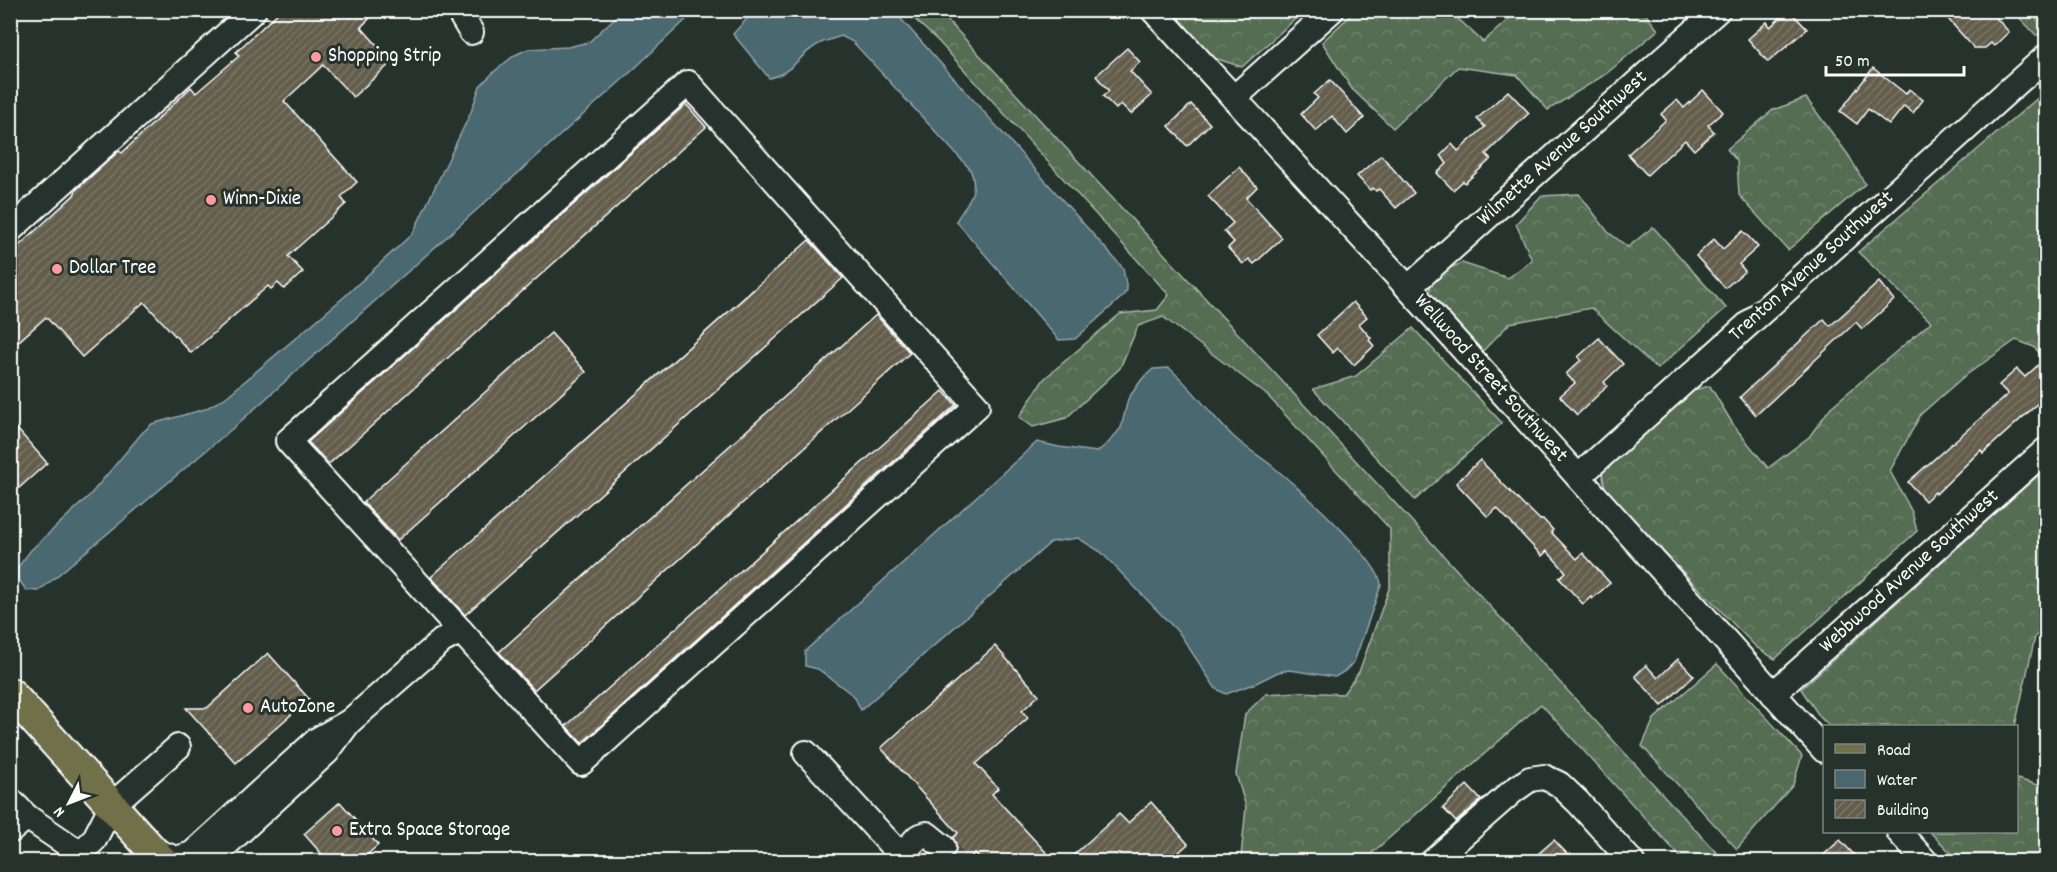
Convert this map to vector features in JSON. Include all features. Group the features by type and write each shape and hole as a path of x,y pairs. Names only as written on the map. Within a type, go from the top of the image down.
{"main road":[{"path":"10,693 158,856"}],"street":[{"path":"10,230 254,10"},
{"path":"458,10 471,32"},
{"name":"Wellwood Street Southwest","path":"1154,10 1823,749"},
{"path":"1235,98 1332,10"},
{"name":"Wilmette Avenue Southwest","path":"1408,288 1718,10"},
{"name":"Trenton Avenue Southwest","path":"1578,477 2046,57"},
{"path":"688,83 977,406 581,763 461,631 288,441 688,83"},
{"name":"Webbwood Avenue Southwest","path":"1773,693 2046,450"},
{"path":"158,856 176,859 192,854 318,740 349,722 442,641 461,631"},
{"path":"207,861 327,752 349,722"},
{"path":"10,800 19,824 75,857 94,840 112,805 178,747"},
{"path":"806,753 904,858 918,837 927,834 943,847"},
{"path":"1432,861 1513,790 1530,779 1544,777 1559,784 1578,802 1632,861"},
{"path":"1901,833 1926,861"}],"green space":[{"path":"906,11 939,11 1724,861 1684,861 1541,704 1363,861 1245,861 1241,857 1246,807 1236,774 1245,714 1266,694 1300,692 1343,694 1359,672 1390,586 1390,529 1267,395 1163,317 1138,326 1120,368 1066,418 1033,427 1019,417 1044,379 1120,314 1157,310 1169,295 939,42"},
{"path":"1166,11 1304,11 1242,67 1208,56"},
{"path":"1355,11 1450,11 1483,42 1518,11 1643,11 1658,30 1606,74 1548,110 1517,75 1458,67 1393,128 1352,89 1322,42"},
{"path":"2013,11 2046,11 2046,34 2036,35"},
{"path":"2046,91 2046,360 2034,347 2016,340 1962,378 1921,414 1890,471 1912,512 1917,531 1775,659 1756,647 1606,493 1601,467 1680,393 1710,386 1734,426 1768,468 1809,437 1831,407 1931,322 1858,252"},
{"path":"1806,98 1849,156 1865,184 1788,250 1739,195 1737,161 1727,149 1773,110"},
{"path":"1579,194 1608,232 1628,247 1653,227 1726,308 1657,369 1591,308 1510,323 1480,354 1429,296 1432,275 1462,263 1508,278 1532,260 1516,224 1541,196"},
{"path":"1413,328 1502,423 1415,500 1313,389 1356,376"},
{"path":"2046,468 2046,623 2035,637 2015,725 1828,725 1801,689"},
{"path":"1717,664 1802,756 1793,785 1737,849 1642,746 1654,719"},
{"path":"2018,779 2046,787 2046,861 1959,861 1931,833 2018,833"}],"water":[{"path":"622,11 695,11 633,70 233,428 39,591 26,590 17,577 18,567 31,550 90,495 142,433 152,424 205,409 225,398 344,297 413,233 471,112 480,86 496,70 515,55 528,49 568,47 589,42"},
{"path":"754,11 894,11 1123,268 1127,290 1122,297 1075,339 1059,340 956,221 973,190 973,177 970,169 853,42 841,36 823,42 810,49 784,72 769,78 733,34"},
{"path":"1169,368 1235,438 1282,474 1334,523 1352,541 1377,574 1381,585 1354,662 1345,671 1335,677 1290,670 1278,672 1226,694 1216,689 1180,634 1101,552 1078,538 1051,542 861,710 854,696 818,669 805,666 805,651 1037,442 1097,452 1121,428 1128,399 1142,379 1153,369"}],"building":[{"name":"Winn-Dixie","path":"281,10 378,10 361,27 392,62 353,97 323,65 284,101 357,182 341,197 346,204 288,256 303,272 284,289 278,283 271,289 268,286 191,353 144,302 82,357 46,317 10,349 10,254 74,195 76,190 119,151 122,153 191,87 196,93 239,56 236,52"},
{"path":"1789,10 1807,29 1768,62 1748,39 1767,22 1770,27"},
{"path":"1940,10 1989,10 2009,32 1994,46 1991,43 1985,48 1974,48"},
{"path":"1127,48 1140,62 1130,71 1152,95 1131,114 1121,104 1116,109 1103,96 1109,91 1096,76"},
{"path":"1873,68 1906,94 1909,89 1923,100 1913,113 1904,106 1889,125 1868,109 1857,124 1840,111"},
{"path":"1330,80 1364,118 1347,134 1332,116 1316,131 1301,114 1318,98 1314,94"},
{"path":"1703,90 1723,112 1708,125 1714,132 1694,150 1685,140 1647,175 1628,154 1666,120 1661,114 1677,100 1684,108"},
{"path":"1508,91 1529,113 1486,154 1491,159 1465,183 1463,181 1453,190 1437,173 1447,164 1441,155 1452,144 1458,151 1485,127 1477,119"},
{"path":"686,104 706,127 329,464 308,442"},
{"path":"1191,104 1210,124 1187,146 1169,126"},
{"path":"1381,155 1414,193 1396,208 1379,189 1370,190 1357,176"},
{"path":"1239,167 1257,187 1246,198 1282,238 1254,264 1249,259 1243,264 1228,248 1234,242 1224,231 1233,223 1208,196"},
{"path":"1743,231 1758,247 1739,264 1745,271 1725,288 1696,256 1714,239 1723,249"},
{"path":"809,240 843,278 465,615 431,577"},
{"path":"1879,282 1894,300 1862,329 1856,322 1756,415 1740,397 1824,319 1830,326"},
{"path":"1353,302 1367,317 1359,324 1371,338 1369,340 1374,346 1354,365 1338,348 1333,353 1317,335"},
{"path":"876,315 910,353 534,690 499,652"},
{"path":"551,333 586,372 398,540 363,502"},
{"path":"1599,338 1623,364 1604,382 1607,386 1577,415 1560,396 1575,383 1566,374 1581,360 1578,357"},
{"path":"2046,358 2046,390 2040,396 2043,399 1983,453 1981,450 1936,494 1935,492 1925,501 1908,482 2008,394 1999,385 2017,369 2025,377"},
{"path":"943,391 956,405 582,743 566,726"},
{"path":"10,421 47,463 10,496"},
{"path":"1480,460 1526,508 1540,520 1543,519 1553,530 1551,532 1577,559 1583,553 1610,583 1583,604 1559,578 1566,572 1547,551 1542,556 1497,508 1488,517 1456,483"},
{"path":"995,646 1039,695 1022,711 1028,718 976,764 998,788 992,794 1054,861 983,861 975,853 966,861 942,861 949,860 954,855 957,849 953,838 958,833 881,748"},
{"name":"AutoZone","path":"268,653 309,699 236,763 186,708 207,708"},
{"path":"1678,659 1694,676 1662,706 1635,676 1646,665 1658,678"},
{"path":"1467,785 1481,800 1456,822 1443,808"},
{"name":"Extra Space Storage","path":"340,802 378,845 360,861 328,861 304,834"},
{"path":"1151,802 1188,844 1169,861 1067,861 1119,814 1128,823"},
{"path":"1554,840 1574,861 1530,861"},
{"path":"1840,840 1860,861 1817,861"}],"tunnel":[{"path":"943,847 955,862"}],"place":[{"name":"Shopping Strip","path":"316,57"},
{"name":"Winn-Dixie","path":"211,200"},
{"name":"Dollar Tree","path":"57,269"},
{"name":"AutoZone","path":"248,708"},
{"name":"Extra Space Storage","path":"337,831"}]}
